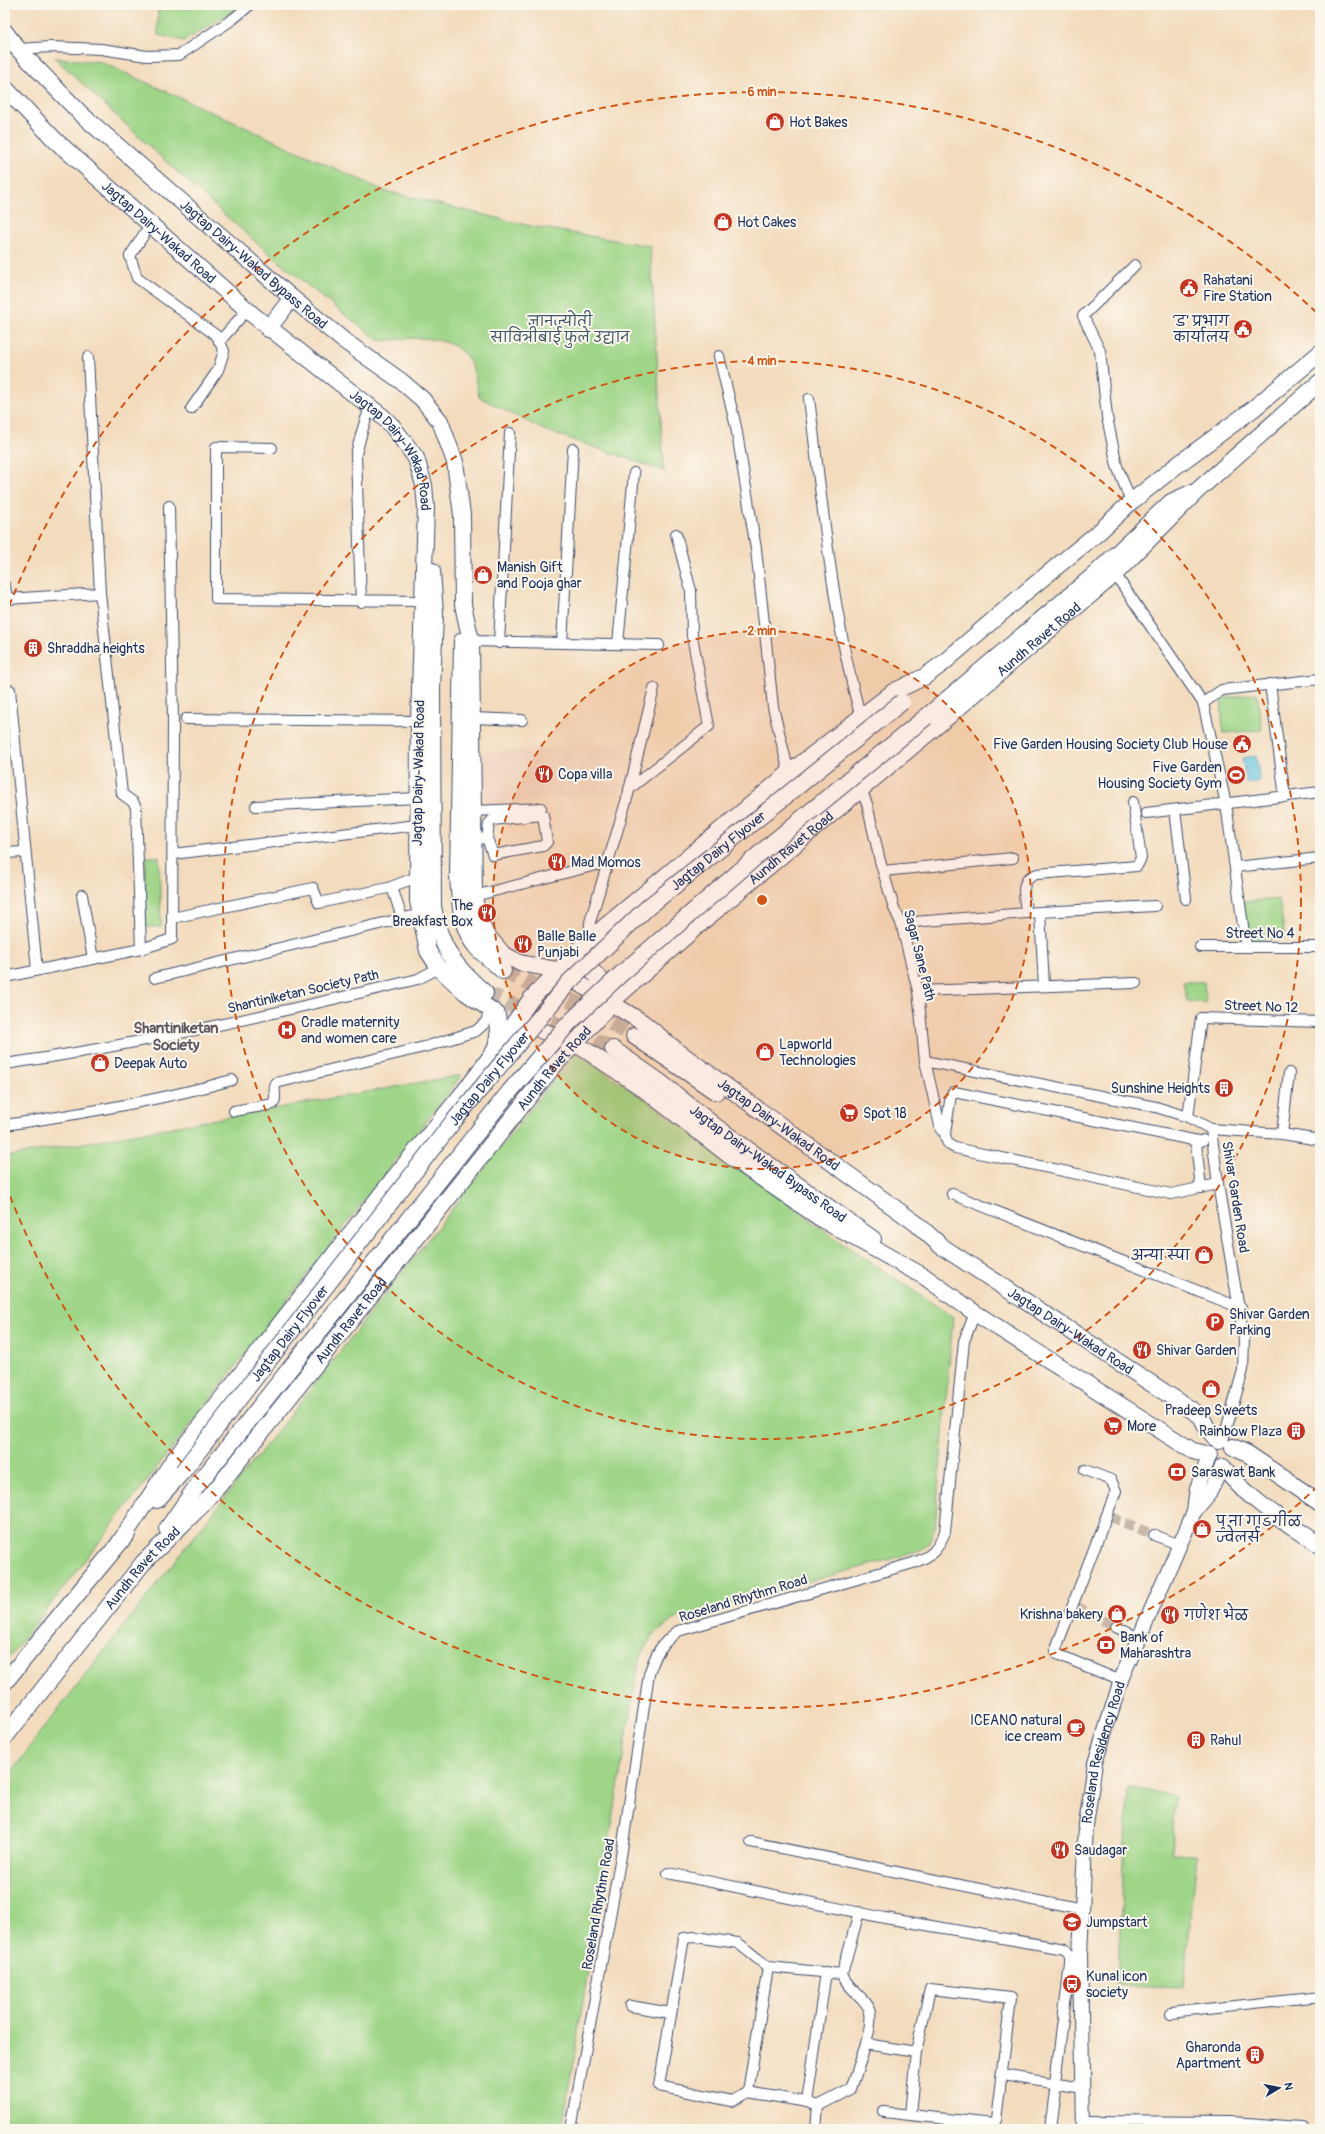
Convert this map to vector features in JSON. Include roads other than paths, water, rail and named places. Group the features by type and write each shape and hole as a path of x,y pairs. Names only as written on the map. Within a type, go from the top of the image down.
{"main road":[{"name":"Jagtap Dairy-Wakad Bypass Road","path":"5,32 18,49 81,114 292,298 343,340 401,381 422,399 440,421 455,462 462,515 463,605"},
{"name":"Jagtap Dairy-Wakad Road","path":"5,88 56,141 268,329 370,407 393,427 416,458 424,485 426,538 422,600 417,798 418,900 428,951 439,968 465,992 493,1011"},
{"path":"268,329 292,298"},
{"path":"5,1682 120,1542 173,1461 394,1178 472,1083 531,999 557,970 579,949 789,773 861,718 892,692 924,677 942,664 1100,531 1131,502 1182,461 1253,409 1320,353"},
{"name":"Aundh Ravet Road","path":"946,710 1115,574 1198,490 1320,382"},
{"name":"Aundh Ravet Road","path":"5,1738 143,1563 206,1501 221,1483 552,1068 615,1000 702,922 861,789 1094,575 1170,502 1198,490"},
{"path":"426,538 433,575 435,614 432,690 433,907 437,930 448,955 464,975 485,992"},
{"path":"463,605 472,641 474,718 473,811 480,839 474,896 478,918 485,933 503,954 520,963 557,970 615,1000"},
{"path":"463,605 460,691 458,876 462,912 467,933 478,948 504,971"},
{"name":"Jagtap Dairy Flyover","path":"120,1542 183,1471 433,1147 570,981 647,908 902,702 924,677"},
{"name":"Jagtap Dairy Flyover","path":"143,1563 196,1487 510,1091 569,1023 626,970 772,843 926,717 946,710"},
{"path":"579,949 615,1000"},
{"name":"Jagtap Dairy-Wakad Road","path":"615,1000 676,1050 917,1224 941,1246 1201,1416 1207,1428 1225,1443 1248,1454 1320,1503"},
{"path":"493,1011 517,1018 545,1032 575,1043 641,1087 735,1160 823,1220 925,1278 975,1313 1193,1451 1216,1461 1227,1466 1233,1460 1225,1443 1210,1448 1216,1461 1232,1478 1263,1506 1320,1545"},
{"path":"493,1011 499,1030 496,1050"},
{"name":"Jagtap Dairy-Wakad Road","path":"634,1036 796,1148 880,1209 917,1224"},
{"name":"Jagtap Dairy-Wakad Bypass Road","path":"613,1049 660,1082 715,1126 925,1278"}],"street":[{"path":"18,49 50,48 101,50 147,56 180,55 233,19 250,5"},
{"path":"150,225 130,256 137,278 217,336 224,351 218,370 191,409"},
{"path":"1131,502 1117,466 1107,417 1100,352 1083,316 1135,265"},
{"path":"220,342 247,310"},
{"path":"719,356 736,427 756,549 773,707 789,773"},
{"path":"88,357 100,594 122,794 133,802 136,807 141,949"},
{"path":"809,399 828,542 849,674 861,718"},
{"path":"361,602 356,454 370,407"},
{"path":"499,642 510,433"},
{"path":"272,448 216,447 216,599 361,602 422,600"},
{"path":"562,643 573,449"},
{"path":"618,644 634,473"},
{"path":"5,978 141,949 172,939 173,720 169,506"},
{"path":"629,789 709,726 692,636 691,591 676,534"},
{"path":"1115,574 1203,703 1226,804 1246,947"},
{"path":"5,586 6,599 100,594"},
{"path":"472,641 659,645"},
{"path":"1203,703 1222,690 1320,679"},
{"path":"1270,684 1285,796"},
{"path":"579,949 588,936 590,922 629,789 654,688"},
{"path":"10,690 37,970"},
{"path":"474,718 522,720"},
{"path":"186,719 419,721"},
{"name":"Sagar Sane Path","path":"861,789 867,804 883,871 901,923 918,991 924,1061 941,1130"},
{"path":"1146,813 1320,792"},
{"path":"256,806 417,798"},
{"path":"1026,913 1024,882 1029,876 1037,874 1137,866 1140,863 1141,858 1133,802"},
{"path":"473,811 544,808"},
{"path":"1175,810 1186,899"},
{"path":"540,814 544,817 547,842 543,846 493,855 480,839 492,820 540,814"},
{"path":"173,854 417,825"},
{"path":"5,853 25,852"},
{"path":"883,871 1013,858"},
{"path":"1235,867 1320,858"},
{"path":"474,896 608,862"},
{"path":"172,918 314,888 319,903 392,886 417,877"},
{"path":"392,886 402,918"},
{"path":"82,895 93,959"},
{"path":"901,923 1040,912 1155,906"},
{"path":"1040,912 1044,986"},
{"path":"155,978 421,914"},
{"name":"Street No 4","path":"1200,947 1320,947"},
{"name":"Shantiniketan Society Path","path":"5,1064 92,1050 151,1038 418,979 439,968"},
{"path":"918,991 1136,983"},
{"path":"234,1112 273,1104 276,1100 274,1086 276,1083 428,1046 476,1031 486,1022 493,1011"},
{"name":"Street No 12","path":"1188,1117 1200,1018 1320,1022"},
{"name":"Shivar Garden Road","path":"924,1061 1156,1107 1188,1117 1211,1130 1218,1184 1241,1308 1244,1339 1243,1370 1225,1443"},
{"path":"1282,1134 1289,1074"},
{"path":"5,1125 55,1118 192,1092 232,1080"},
{"path":"1213,1141 1198,1141 954,1092 951,1095 946,1134 946,1140 949,1145 955,1148 1171,1194 1218,1184"},
{"path":"1211,1130 1282,1134 1320,1140"},
{"path":"1198,1141 1196,1144 1201,1188"},
{"path":"952,1194 1241,1308"},
{"name":"Roseland Rhythm Road","path":"571,2129 621,1856 649,1674 656,1654 665,1641 678,1631 912,1563 924,1559 938,1548 945,1532 964,1342 975,1313"},
{"name":"Roseland Residency Road","path":"1083,2125 1080,1955 1086,1825 1095,1763 1121,1682 1194,1512 1209,1494 1216,1461"},
{"path":"1085,1470 1111,1480 1116,1491 1110,1517 1056,1651 1057,1654 1121,1682"},
{"path":"1154,1535 1180,1545"},
{"path":"1116,1627 1139,1638"},
{"path":"751,1842 1082,1910"},
{"path":"668,1873 859,1912 1064,1949 1070,1955 1070,1965 1056,2084 1049,2129"},
{"path":"842,1974 768,1967 738,1943 695,1937 684,1938 659,2086 732,2101 748,2092 807,2102 818,2106 851,2089 866,2044 870,2012 868,2006 844,1980 842,1974 859,1912"},
{"path":"748,2092 768,1967"},
{"path":"807,2102 826,1972"},
{"path":"884,2112 910,2115 993,2124 996,2120 1003,2075 1011,1998 930,1989 916,2052 910,2115"},
{"path":"1170,2013 1320,1997"},
{"path":"630,2006 671,2013"},
{"path":"866,2044 916,2052"},
{"path":"1003,2075 1082,2088"},
{"path":"816,2129 818,2106"},
{"path":"1083,2125 1231,2122 1302,2127"}],"water":[{"path":"1256,756 1260,781 1247,784 1242,758"}],"tunnel":[{"path":"503,971 582,1006 634,1036"},
{"path":"485,993 613,1049"},
{"path":"1111,1517 1154,1535"},
{"path":"1076,1606 1116,1627"}],"place":[{"name":"Hot Bakes","path":"775,122"},
{"name":"Hot Cakes","path":"723,222"},
{"name":"Rahatani Fire Station","path":"1189,288"},
{"name":"‘ड’ प्रभाग कार्यालय","path":"1243,329"},
{"name":"Manish Gift and Pooja ghar","path":"483,575"},
{"name":"Shraddha heights","path":"33,648"},
{"name":"Five Garden Housing Society Club House","path":"1242,744"},
{"name":"Copa villa","path":"544,774"},
{"name":"Five Garden Housing Society Gym","path":"1236,775"},
{"name":"Mad Momos","path":"557,862"},
{"name":"The Breakfast Box","path":"487,913"},
{"name":"Balle Balle Punjabi","path":"523,944"},
{"name":"Cradle maternity and women care","path":"287,1030"},
{"name":"Lapworld Technologies","path":"765,1052"},
{"name":"Deepak Auto","path":"100,1063"},
{"name":"Sunshine Heights","path":"1224,1088"},
{"name":"Spot 18","path":"849,1113"},
{"name":"अन्या स्पा","path":"1204,1255"},
{"name":"Shivar Garden Parking","path":"1215,1322"},
{"name":"Shivar Garden","path":"1142,1350"},
{"name":"Pradeep Sweets","path":"1211,1389"},
{"name":"More","path":"1113,1426"},
{"name":"Rainbow Plaza","path":"1296,1431"},
{"name":"Saraswat Bank","path":"1177,1472"},
{"name":"पु ना गाडगीळ ज्वेलर्स","path":"1202,1529"},
{"name":"Krishna bakery","path":"1117,1614"},
{"name":"गणेश भेळ","path":"1170,1615"},
{"name":"Bank of Maharashtra","path":"1106,1645"},
{"name":"ICEANO natural ice cream","path":"1076,1728"},
{"name":"Rahul","path":"1196,1740"},
{"name":"Saudagar","path":"1060,1850"},
{"name":"Jumpstart","path":"1072,1922"},
{"name":"Kunal icon society","path":"1072,1984"},
{"name":"Gharonda Apartment","path":"1255,2055"}],"district":[{"name":"Shantiniketan Society","path":"176,1036"}],"park label":[{"name":"ज्ञानज्योती सावित्रीबाई फुले उद्यान","path":"560,330"}]}
